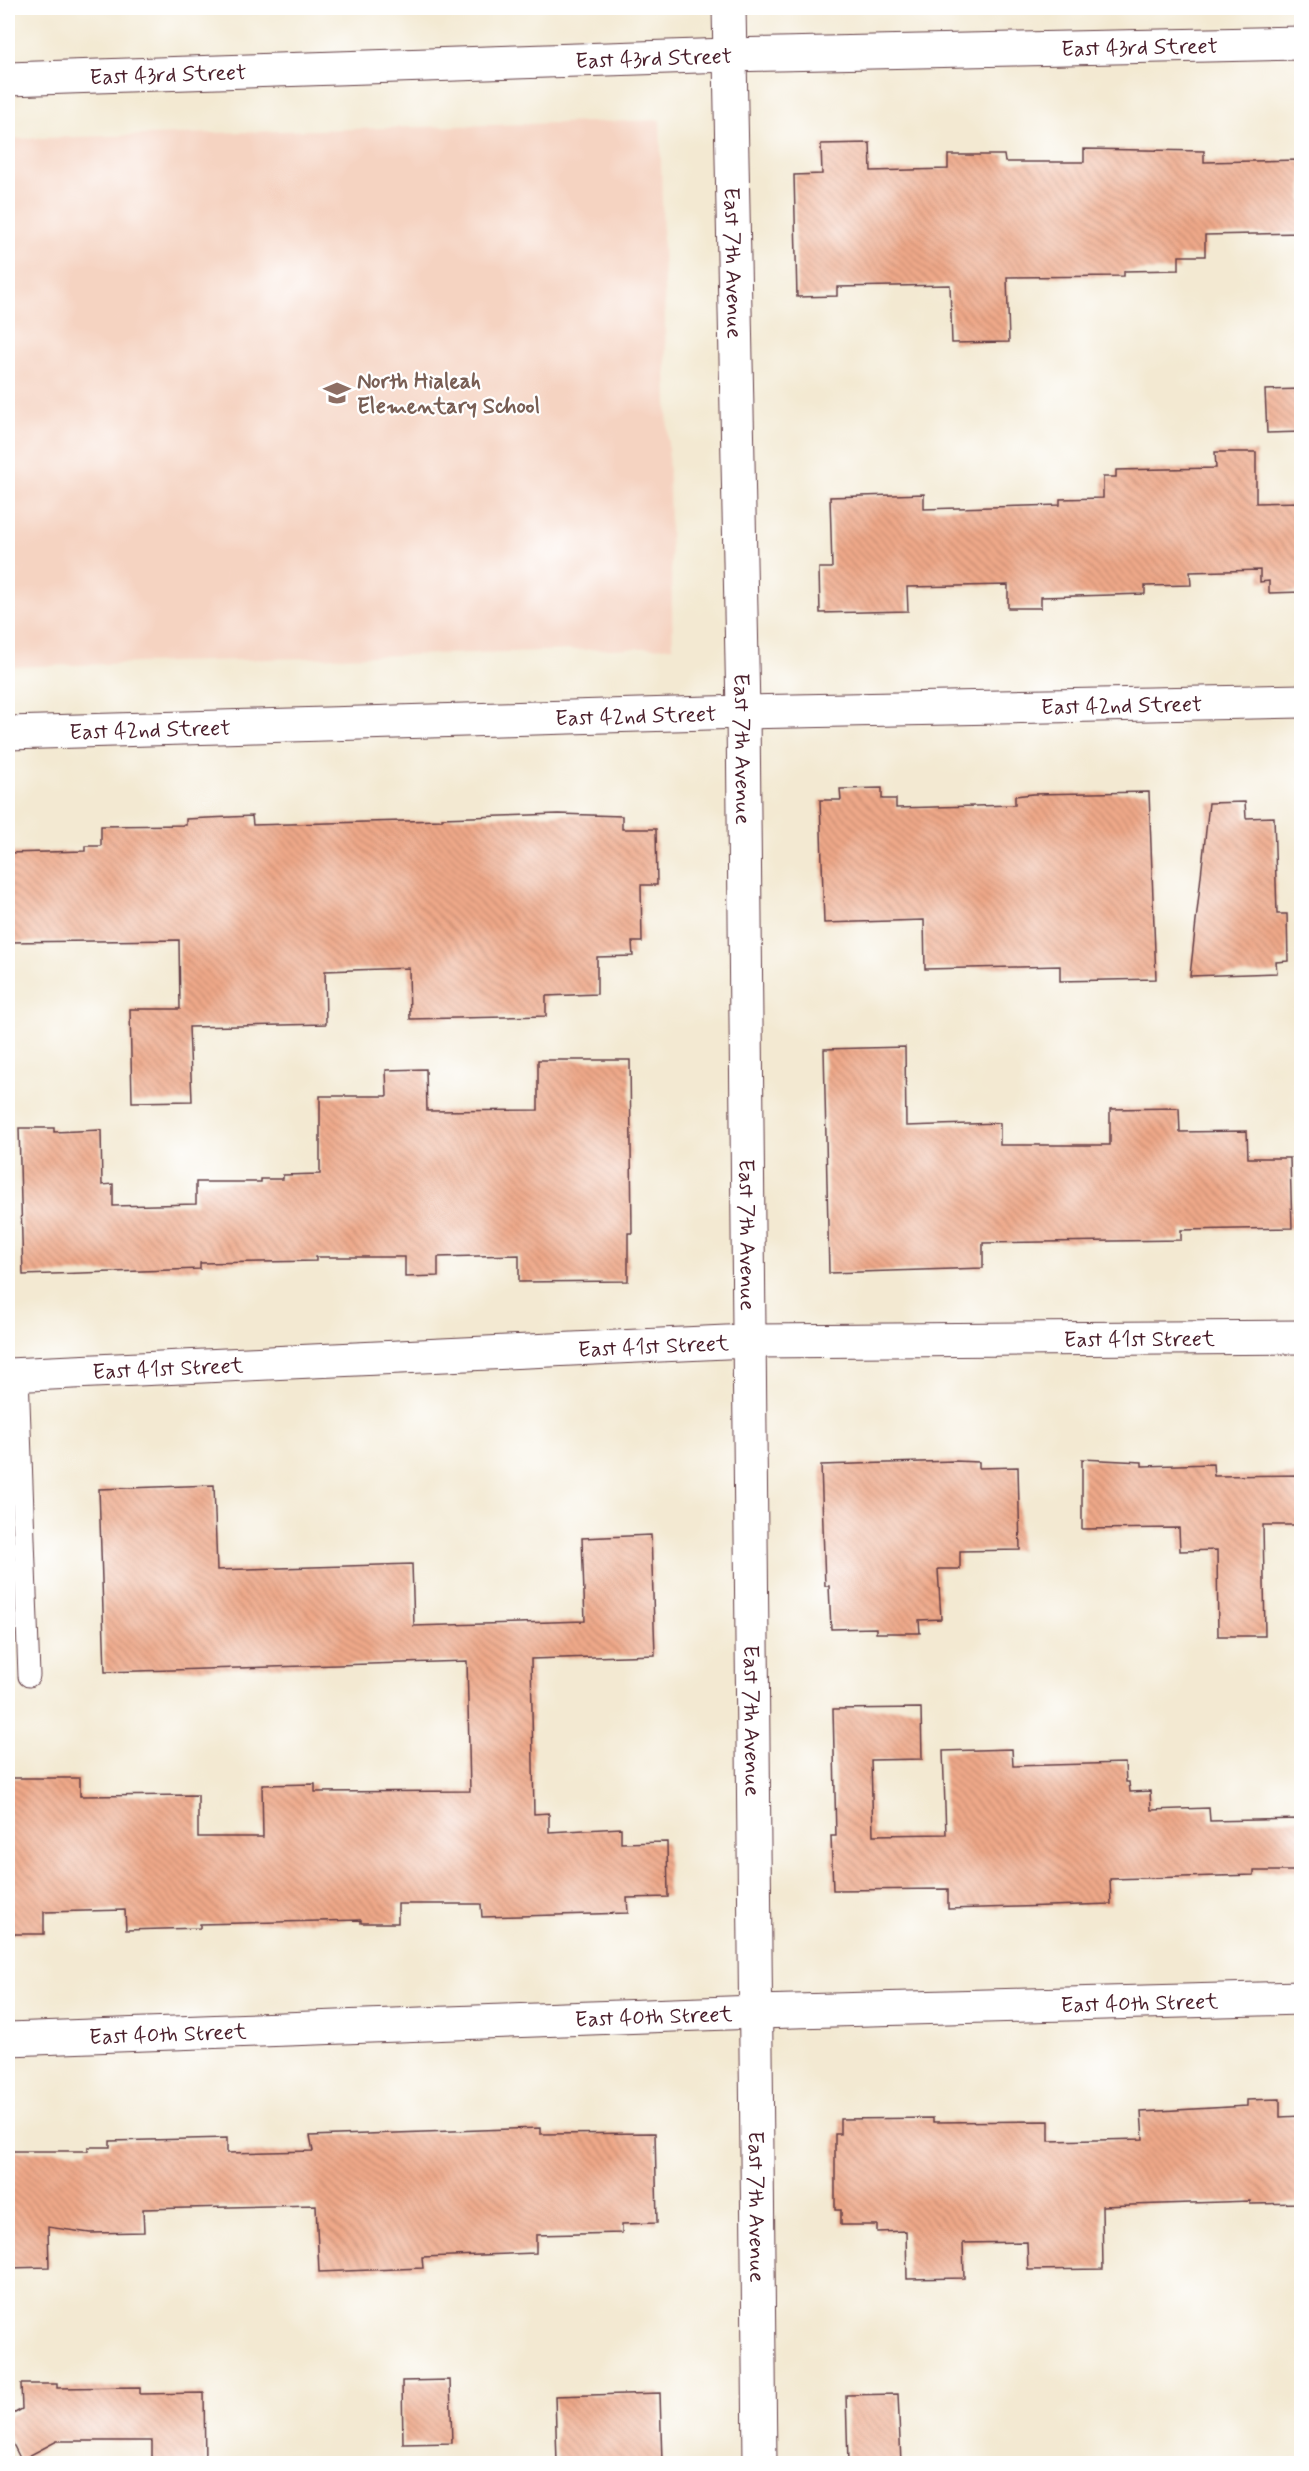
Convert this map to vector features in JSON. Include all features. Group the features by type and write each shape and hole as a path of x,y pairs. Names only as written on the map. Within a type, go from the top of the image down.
{"street":[{"name":"East 7th Avenue","path":"729,8 743,712 760,2463"},
{"name":"East 43rd Street","path":"8,79 729,55 1302,43"},
{"name":"East 42nd Street","path":"8,733 743,712 1302,701"},
{"name":"East 41st Street","path":"13,1375 748,1341 1302,1337"},
{"name":"East 40th Street","path":"8,2039 756,2012 1302,1998"}],"lane":[{"path":"13,1375 28,1676"}],"shaded area":[{"name":"North Hialeah Elementary School","path":"660,120 673,647 8,667 8,139"}],"building":[{"path":"870,143 871,171 948,169 948,155 1004,155 1005,162 1084,162 1084,149 1204,151 1204,162 1302,160 1302,233 1205,235 1205,256 1179,256 1179,270 1124,271 1124,276 1007,277 1009,342 952,343 950,285 837,287 837,296 797,297 794,175 822,174 821,144"},
{"path":"1302,389 1302,432 1267,433 1265,390"},
{"path":"1215,452 1256,452 1256,503 1302,502 1302,592 1269,593 1269,581 1260,582 1260,570 1190,572 1191,585 1145,586 1145,594 1041,597 1041,608 1008,608 1008,585 907,587 908,611 820,613 819,568 832,568 830,497 924,494 924,509 1060,505 1060,499 1103,498 1103,477 1116,477 1116,470 1216,468"},
{"path":"882,788 882,799 896,799 896,808 1015,805 1015,796 1033,794 1149,792 1156,979 1060,981 1060,966 925,969 924,920 824,923 820,800 841,800 840,789"},
{"path":"1245,802 1246,818 1274,817 1277,914 1287,914 1288,961 1276,962 1277,973 1190,976 1209,803"},
{"path":"558,814 622,816 622,829 656,829 657,885 641,885 642,942 632,942 633,956 597,957 597,994 546,996 546,1016 410,1019 409,968 325,971 326,1024 189,1027 192,1101 132,1102 130,1009 180,1009 179,940 8,942 8,853 85,851 85,846 101,846 101,826 186,825 186,819 252,816 253,825 442,820 442,818"},
{"path":"905,1047 906,1126 1000,1123 1000,1145 1110,1145 1110,1109 1179,1108 1180,1132 1247,1131 1248,1158 1290,1158 1292,1228 1181,1230 1181,1240 983,1243 983,1268 829,1273 824,1049"},
{"path":"538,1060 630,1060 632,1233 628,1233 628,1281 519,1282 519,1255 438,1257 438,1276 405,1277 405,1257 316,1257 316,1261 200,1263 200,1269 23,1275 19,1128 54,1128 54,1132 101,1130 102,1185 113,1184 113,1206 196,1204 196,1182 261,1182 261,1179 283,1179 283,1175 320,1174 320,1096 387,1096 386,1070 426,1069 427,1111 538,1110"},
{"path":"1082,1459 1142,1462 1142,1466 1213,1464 1214,1476 1302,1475 1302,1525 1263,1525 1265,1636 1218,1636 1217,1550 1180,1551 1179,1528 1082,1529"},
{"path":"979,1462 979,1468 1018,1467 1020,1550 960,1551 960,1569 938,1569 941,1619 919,1620 920,1633 876,1633 876,1628 831,1629 829,1586 825,1586 821,1465"},
{"path":"214,1485 217,1570 412,1564 414,1626 585,1621 582,1538 651,1535 655,1655 531,1659 534,1814 549,1813 549,1832 621,1828 621,1843 667,1842 668,1897 627,1898 628,1913 482,1917 481,1904 398,1904 398,1923 361,1923 361,1920 200,1924 200,1928 126,1930 125,1910 44,1912 44,1934 10,1934 8,1778 80,1778 80,1796 198,1795 198,1837 263,1837 262,1785 315,1784 315,1792 470,1791 467,1661 105,1672 99,1489"},
{"path":"921,1708 922,1759 871,1760 873,1835 946,1834 943,1751 1012,1749 1013,1766 1125,1763 1126,1782 1129,1782 1130,1792 1150,1791 1151,1810 1209,1808 1210,1821 1302,1819 1302,1871 1254,1871 1254,1875 1110,1879 1111,1904 948,1909 948,1889 833,1890 831,1836 836,1836 833,1709"},
{"path":"1280,2099 1280,2117 1302,2116 1302,2203 1250,2204 1250,2201 1102,2206 1103,2269 1028,2270 1027,2242 963,2243 964,2278 907,2279 906,2231 877,2232 877,2225 841,2225 841,2210 835,2210 835,2134 840,2134 840,2119 933,2118 933,2122 1049,2121 1049,2141 1143,2139 1141,2112 1247,2106 1247,2100"},
{"path":"540,2128 540,2134 655,2133 657,2223 622,2224 622,2233 536,2235 536,2253 422,2257 423,2268 319,2272 316,2205 143,2209 144,2232 90,2233 48,2227 49,2267 8,2268 8,2151 88,2151 88,2147 110,2147 110,2141 227,2138 227,2153 313,2151 310,2136"},
{"path":"450,2380 452,2443 403,2444 402,2381"},
{"path":"21,2384 57,2384 57,2388 140,2387 140,2394 204,2393 205,2463 152,2463 152,2441 57,2441 21,2460 8,2434 8,2417 22,2409"},
{"path":"660,2393 662,2463 557,2463 555,2396"},
{"path":"898,2394 901,2463 848,2463 846,2395"}],"place":[{"name":"North Hialeah Elementary School","path":"337,393"}]}
